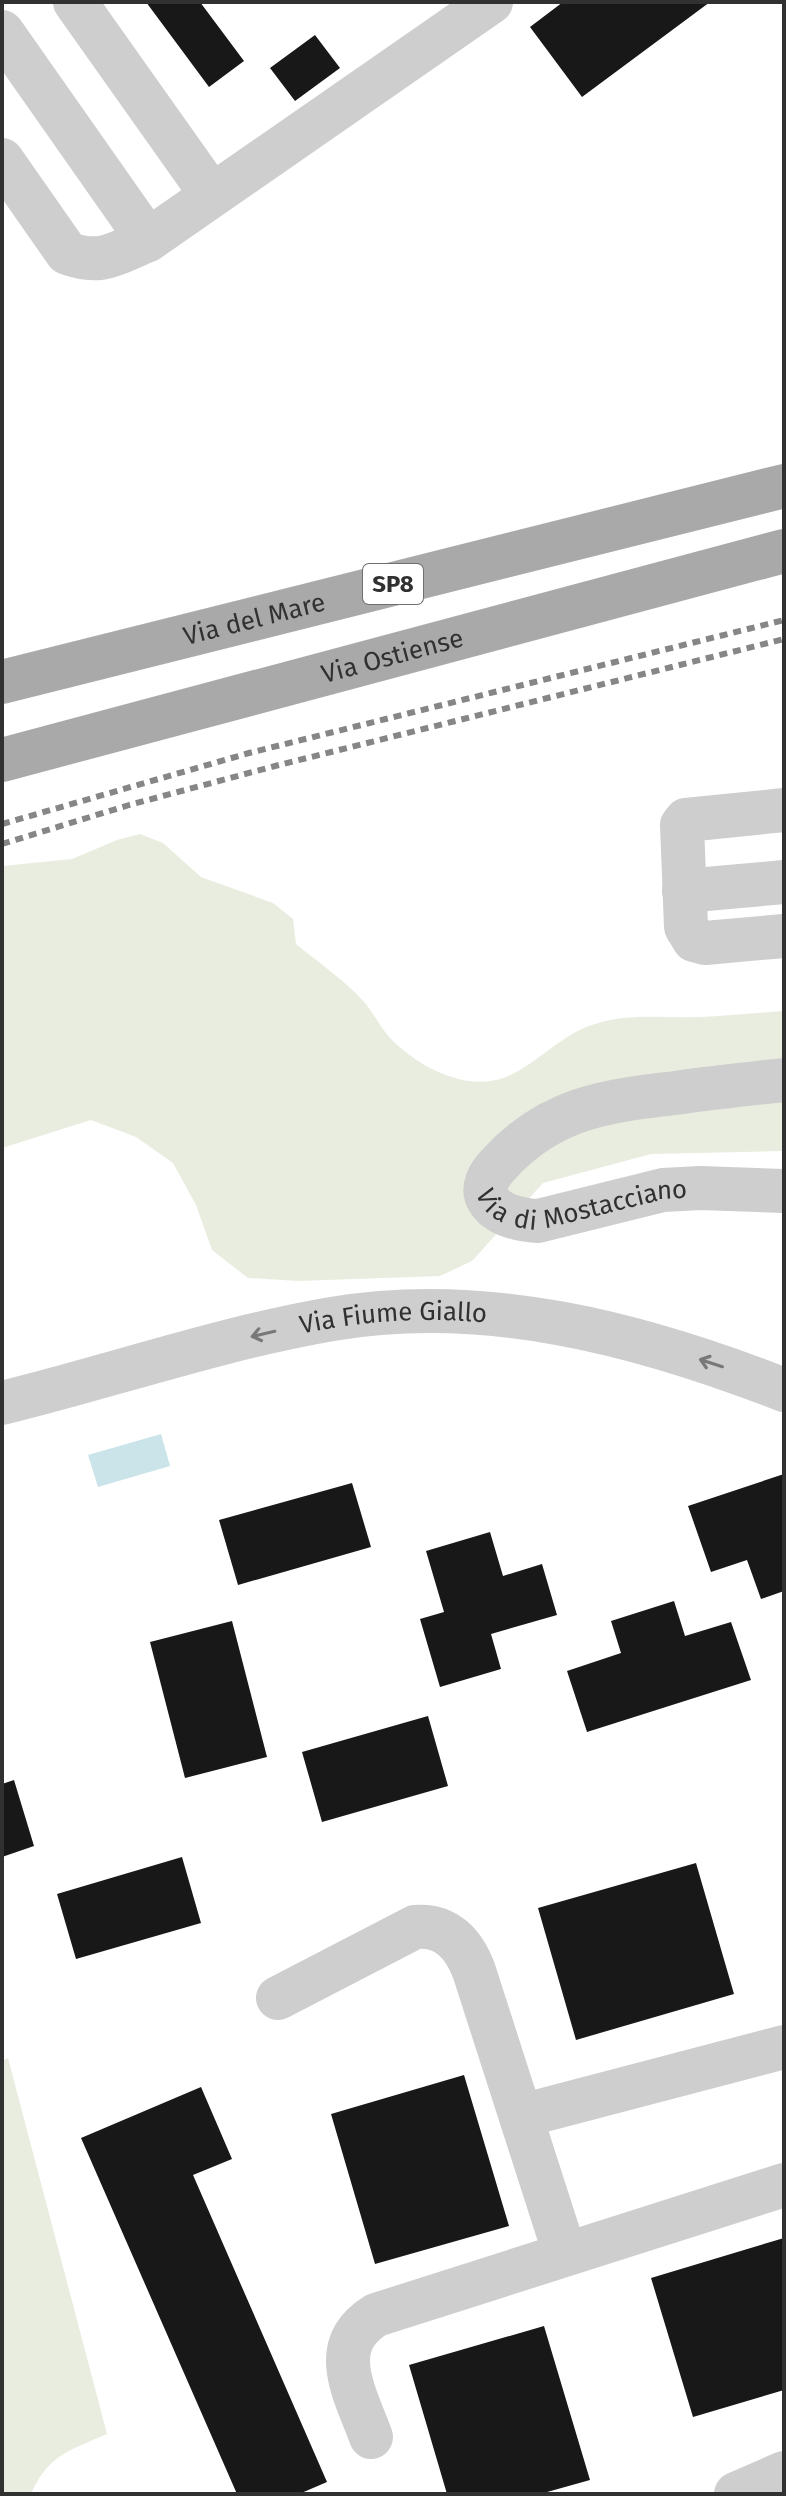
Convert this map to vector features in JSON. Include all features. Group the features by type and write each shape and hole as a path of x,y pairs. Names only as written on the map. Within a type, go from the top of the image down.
{"main road":[{"name":"Via del Mare","path":"2,682 784,486"},
{"name":"Via Ostiense","path":"2,760 784,551"}],"street":[{"path":"75,2 211,194"},
{"path":"2,160 67,253 98,260 148,240 491,2"},
{"path":"2,32 148,240"},
{"path":"784,810 683,822 686,927 694,940 705,943 784,936"},
{"path":"684,891 784,882"},
{"name":"Via di Mostacciano","path":"784,1080 619,1099 578,1110 547,1125 509,1153 491,1173 485,1188 488,1201 499,1210 522,1220 538,1221 663,1190 784,1191"},
{"name":"Via Fiume Giallo","path":"2,1403 297,1326 344,1317 424,1311 522,1317 577,1326 699,1359 784,1390"},
{"path":"278,1998 403,1932 424,1926 444,1931 460,1944 470,1960 565,2254"},
{"path":"521,2116 784,2047"},
{"path":"371,2437 348,2367 350,2341 365,2321 386,2311 784,2185"},
{"path":"736,2494 784,2473"}],"shaded area":[{"path":"140,834 163,843 201,877 273,903 293,919 296,944 359,996 395,1043 432,1069 462,1080 477,1082 506,1077 571,1035 608,1021 633,1017 699,1017 784,1011 784,1151 651,1154 543,1183 472,1261 440,1276 298,1281 248,1278 212,1250 196,1205 173,1163 136,1137 91,1120 2,1148 2,866 72,859"},
{"path":"8,2058 107,2434 53,2462 31,2494 2,2494 2,2061"}],"water":[{"path":"161,1434 170,1466 98,1487 88,1455"}],"building":[{"path":"146,2 200,2 244,61 209,87"},
{"path":"563,2 710,2 582,97 530,27"},
{"path":"315,35 340,68 295,101 270,68"},
{"path":"784,1474 784,1591 761,1599 747,1560 711,1572 688,1506"},
{"path":"352,1483 371,1547 238,1585 219,1520"},
{"path":"490,1532 503,1576 542,1564 557,1615 491,1634 501,1669 440,1687 420,1619 444,1612 426,1551"},
{"path":"674,1601 685,1636 731,1622 751,1680 587,1732 567,1671 621,1653 611,1621"},
{"path":"232,1621 267,1757 185,1778 150,1642"},
{"path":"428,1716 448,1786 322,1822 302,1752"},
{"path":"14,1780 34,1846 2,1857 2,1784"},
{"path":"182,1857 201,1923 76,1959 57,1894"},
{"path":"696,1863 734,1994 576,2040 538,1908"},
{"path":"464,2075 509,2226 375,2264 331,2114"},
{"path":"201,2087 232,2159 193,2175 327,2482 299,2494 237,2494 81,2138"},
{"path":"784,2238 784,2390 693,2417 651,2278"},
{"path":"544,2326 590,2480 540,2494 447,2494 409,2365"}],"railway":[{"path":"2,824 249,753 784,620"},
{"path":"2,844 129,805 275,766 784,639"}]}
